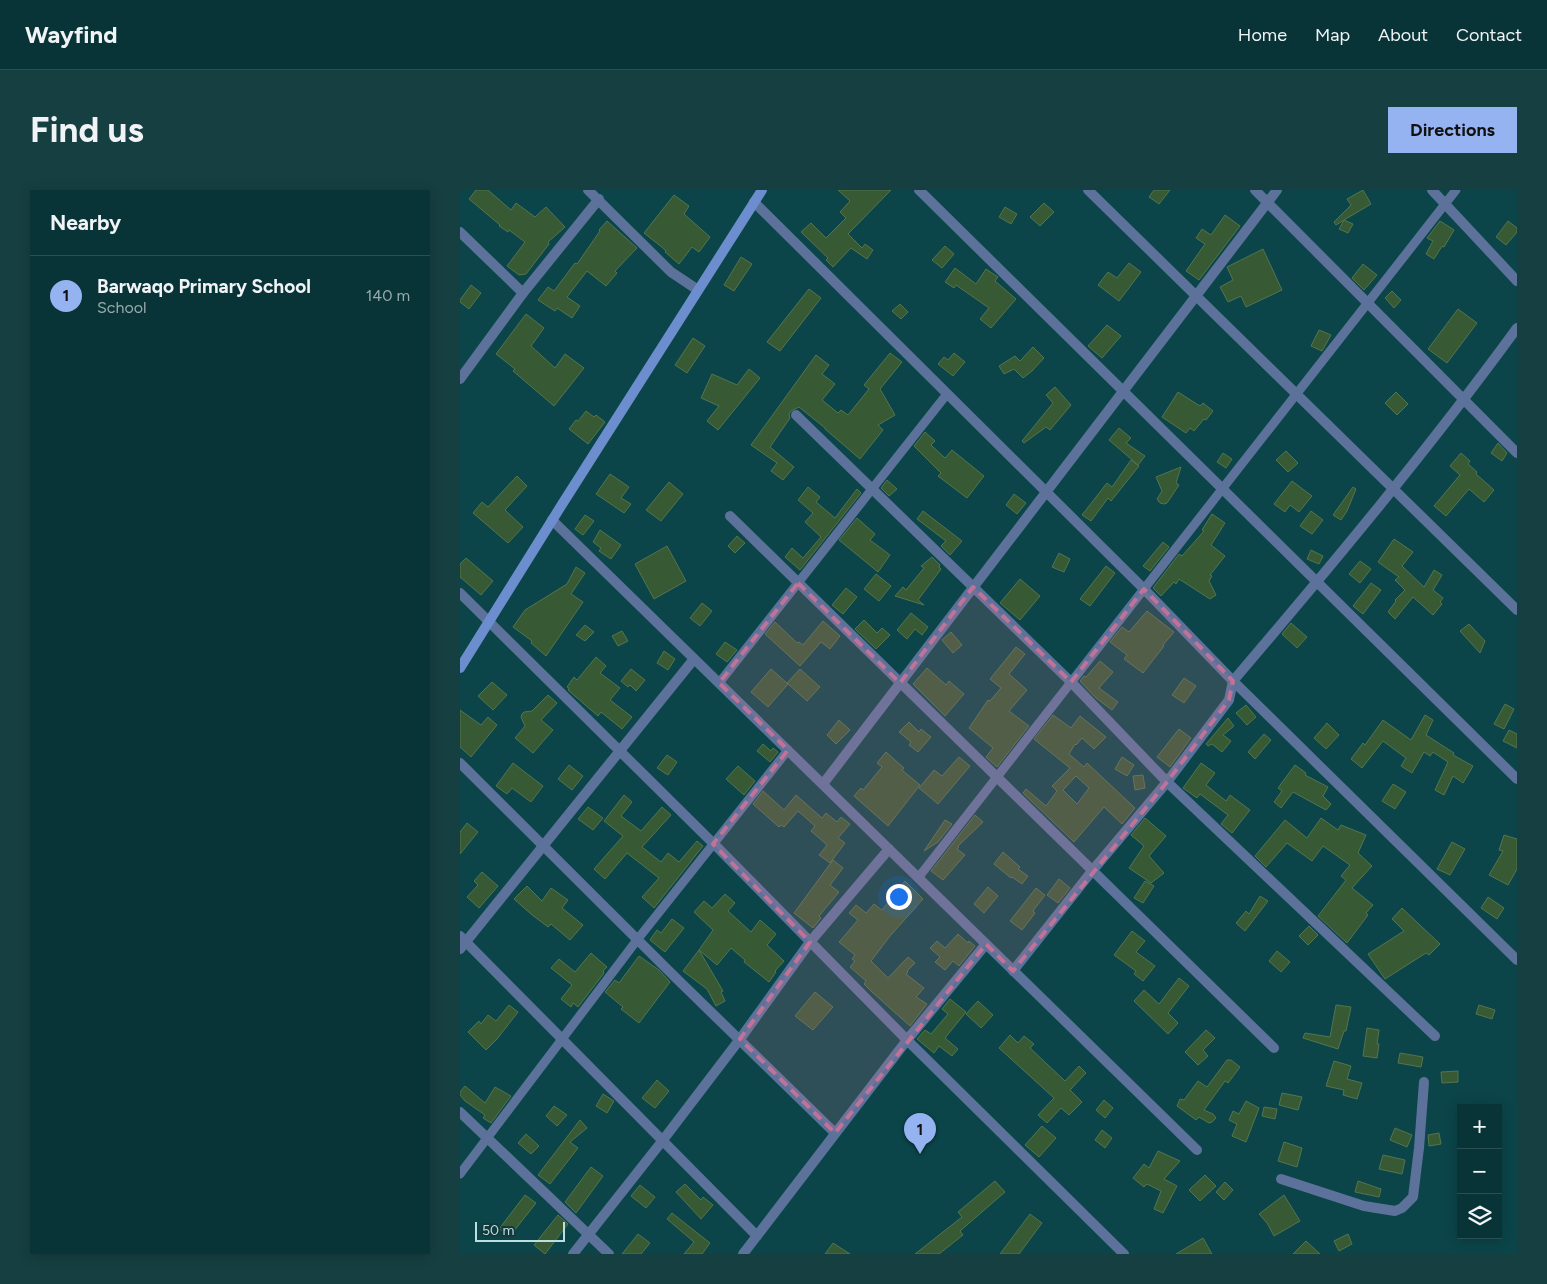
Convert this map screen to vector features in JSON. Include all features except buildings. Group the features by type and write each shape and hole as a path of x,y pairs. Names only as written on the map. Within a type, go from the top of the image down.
{"main road":[{"path":"460,668 762,190"}],"street":[{"path":"588,190 671,272 698,290"},
{"path":"919,190 1517,778"},
{"path":"1088,190 1517,610"},
{"path":"1255,190 1517,453"},
{"path":"823,784 1277,190"},
{"path":"1432,190 1517,281"},
{"path":"918,878 1456,190"},
{"path":"460,379 524,293 599,199"},
{"path":"754,202 1233,681 1517,960"},
{"path":"460,232 524,293"},
{"path":"1013,970 1092,870 1167,782 1229,700 1233,681 1394,490 1517,328"},
{"path":"719,683 947,394"},
{"path":"796,415 1071,682 1167,782 1435,1036"},
{"path":"730,516 1274,1048"},
{"path":"552,520 1197,1150"},
{"path":"460,593 1124,1254"},
{"path":"694,659 544,846 462,942 563,1038 757,1236"},
{"path":"460,1174 638,940 788,750"},
{"path":"460,763 836,1133"},
{"path":"573,1254 740,1039 810,942 889,849"},
{"path":"743,1254 907,1040 986,944"},
{"path":"1281,1179 1364,1206 1395,1211 1402,1208 1413,1197 1424,1082"},
{"path":"460,1112 609,1254"}],"highlighted area":[{"path":"798,583 900,683 973,587 1071,682 1144,589 1233,681 1229,700 1167,782 1013,971 986,944 835,1133 740,1039 810,942 713,844 788,750 719,683"}],"place":[{"name":"Barwaqo Primary School","path":"920,1154"}]}
